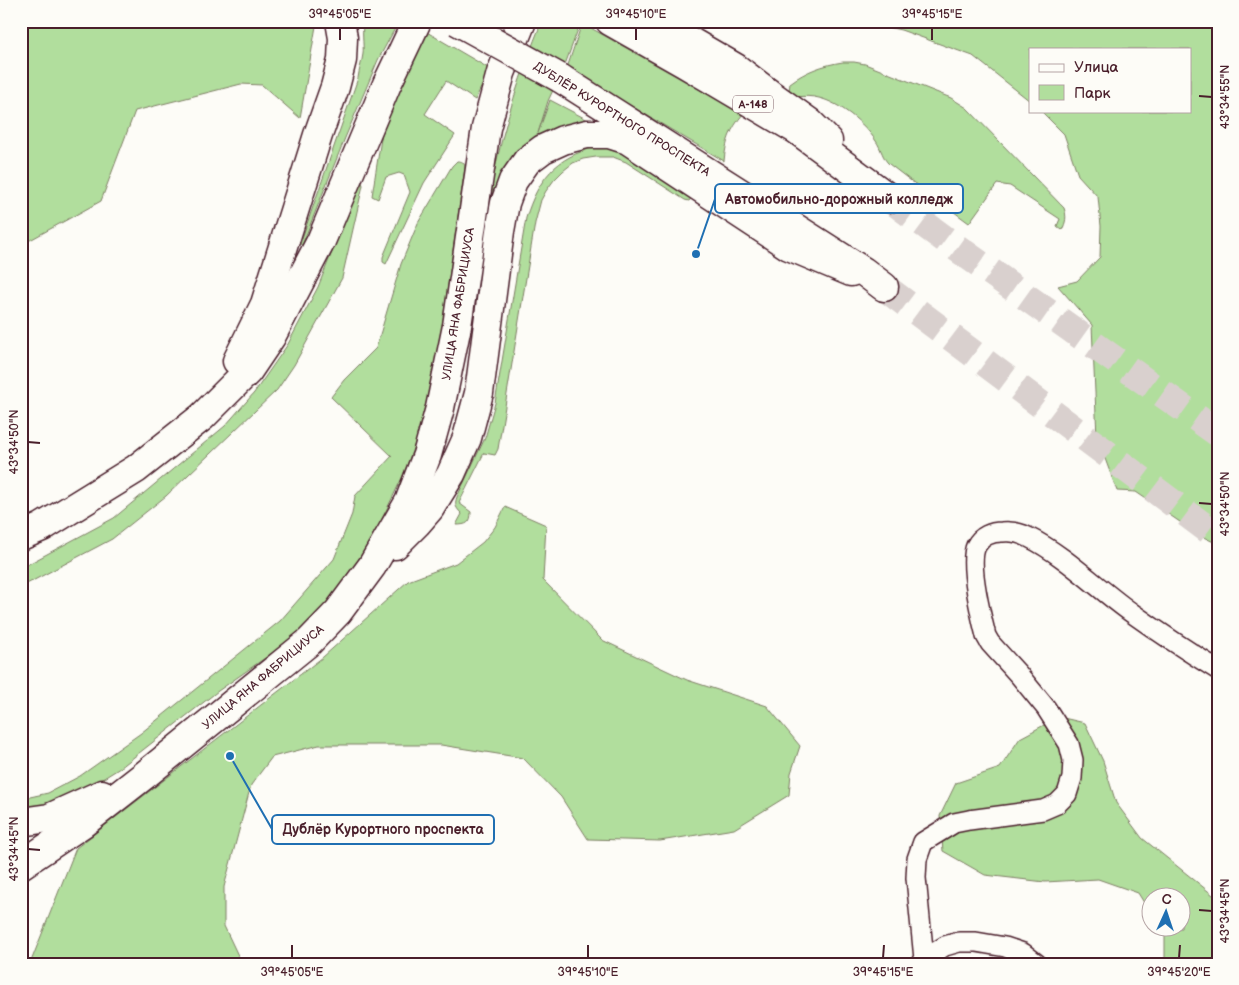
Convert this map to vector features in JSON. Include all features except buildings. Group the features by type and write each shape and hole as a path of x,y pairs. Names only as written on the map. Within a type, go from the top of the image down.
{"main road":[{"path":"175,439 233,367 265,304 340,69 343,38 340,21"},
{"path":"28,534 136,469 202,417 248,371 271,337 321,241 387,84 417,21"},
{"name":"ДУБЛЁР КУРОРТНОГО ПРОСПЕКТА","path":"372,566 412,529 430,508 451,474 467,438 479,393 505,203 513,181 527,161 543,149 562,140 587,134 609,134 628,140 789,246 884,286 560,78 457,21"},
{"name":"УЛИЦА ЯНА ФАБРИЦИУСА","path":"21,865 82,824 309,642 338,612 372,566 409,502 427,455 440,408 457,326 486,128 501,73 522,21"},
{"name":"А-148","path":"610,21 797,130 890,198 809,122 736,68 681,36 664,21"},
{"path":"21,822 48,818 146,774"}],"street":[{"path":"1037,964 1023,953 1005,947 976,942 959,942 945,946 922,961 916,878 917,859 923,842 954,823 1043,810 1057,804 1067,794 1072,778 1073,760 1069,744 1046,708 986,636 974,578 973,558 976,546 983,537 994,532 1008,532 1026,536 1056,554 1131,613 1218,670"}],"green space":[{"path":"21,21 311,21 316,26 300,118 262,85 241,84 135,111 101,201 21,245"},
{"path":"364,21 399,21 378,60 302,245 300,244 358,78 363,54"},
{"path":"542,21 581,21 566,62 548,101 538,133 550,100 590,121 537,138 529,142 516,154 481,270 487,212 497,158 514,98"},
{"path":"858,21 1218,21 1218,544 1199,535 1136,492 1117,491 1097,437 1092,325 1058,286 1077,281 1100,257 1101,226 1098,197 1078,175 1064,134 1042,112 1192,112 1192,48 1029,48 1029,100 973,56 901,30"},
{"path":"582,23 743,114 729,136 724,161 567,68"},
{"path":"425,31 490,69 475,100 446,81 425,114 455,135 424,183 386,264 383,262 383,257 410,192 404,175 399,173 386,177 378,199 372,196 383,126"},
{"path":"843,62 865,64 951,98 967,108 1064,208 1066,219 1062,230 1057,226 1060,219 1010,186 997,184 969,223 889,164 871,134 843,109 835,104 814,97 796,97 789,91 790,83 802,75 822,67"},
{"path":"596,147 619,147 693,196 689,201 685,200 626,162 613,157 596,157 573,163 554,180 546,191 541,200 535,223 498,449 495,455 484,453 459,503 471,512 470,519 466,524 456,525 462,514 456,506 456,500 485,438 495,403 526,218 531,204 543,181 559,164 582,151"},
{"path":"457,161 462,162 465,167 437,361 417,438 402,478 380,523 354,567 330,602 295,637 218,691 120,768 96,783 46,805 21,810 21,799 48,793 80,776 141,733 280,621 334,559 352,514 355,496 392,456 331,397 344,380 376,348 401,264 418,223 452,166"},
{"path":"360,182 363,185 342,278 294,365 277,390 166,496 112,539 21,587 21,568 114,518 225,426 254,393 288,344 318,287"},
{"path":"505,507 546,525 543,580 602,640 687,680 767,706 800,746 791,773 789,795 734,829 660,841 588,839 561,797 523,758 441,745 319,745 272,757 251,785 224,887 224,926 242,964 30,964 76,848 323,657 408,581 456,563 483,542 495,527"},
{"path":"1059,717 1085,723 1103,761 1116,803 1142,838 1218,899 1218,964 1165,964 1165,938 1192,938 1192,888 1142,888 1142,899 1138,893 1098,879 1045,882 985,875 943,851 940,816 956,783 1000,768 1020,738"}],"tunnel":[{"path":"889,198 1218,433"},
{"path":"884,287 1218,537"}],"place":[{"name":"Автомобильно-дорожный колледж","path":"696,254"},
{"name":"Дублёр Курортного проспекта","path":"230,756"}]}
